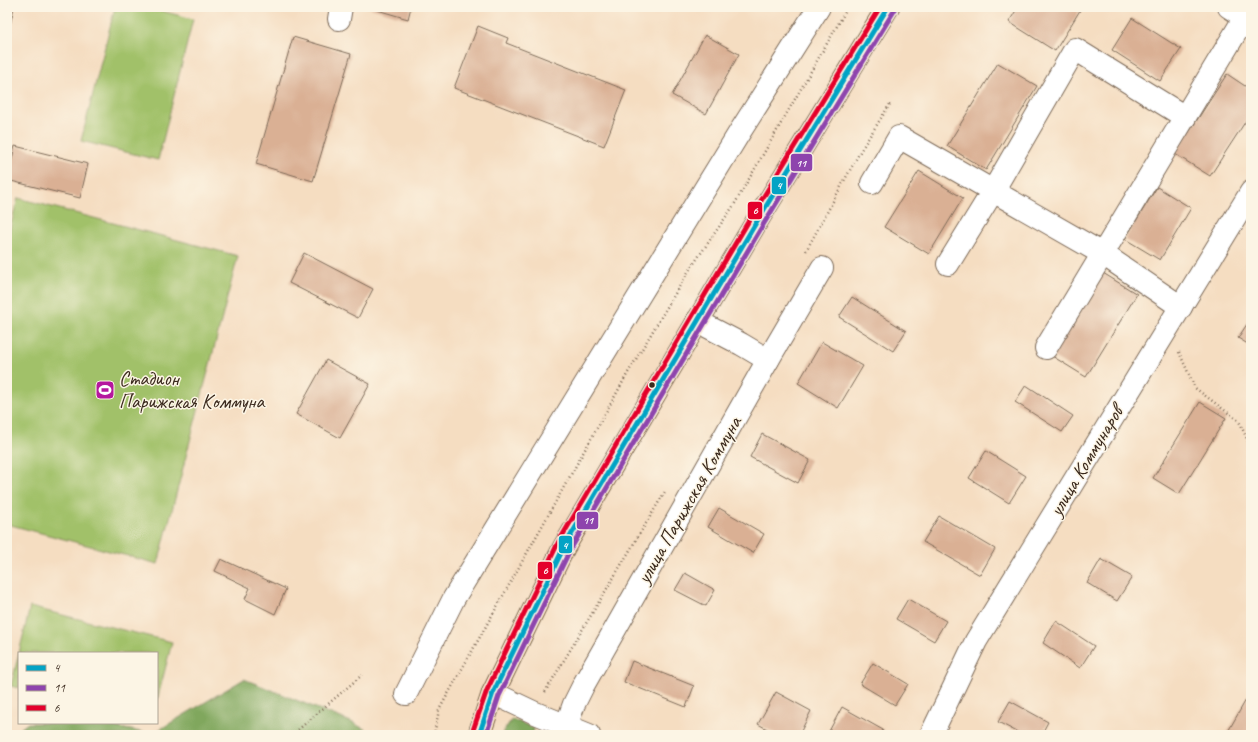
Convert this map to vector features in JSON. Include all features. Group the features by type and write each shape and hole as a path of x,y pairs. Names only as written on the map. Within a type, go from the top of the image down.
{"main road":[{"path":"479,735 494,693 564,547 697,321 888,7"}],"street":[{"path":"406,694 454,598 741,130 819,7"},
{"path":"1046,348 1185,117 1242,15"},
{"path":"948,264 993,191 1075,49 1185,117"},
{"path":"872,183 899,137 1103,254 1181,307"},
{"name":"улица Коммунаров","path":"931,735 976,641 1251,192"},
{"name":"улица Парижская Коммуна","path":"565,730 574,704 584,684 822,268"},
{"path":"697,321 768,360"},
{"path":"494,693 565,730 589,735"}],"path":[{"path":"434,735 439,710 629,371 688,272 734,205 848,7"},
{"path":"809,246 861,150 890,104"},
{"path":"1168,328 1195,388 1239,421 1251,448"},
{"path":"292,735 362,675"}],"green space":[{"path":"115,7 146,7 193,19 158,160 81,141"},
{"name":"Стадион Парижская Коммуна","path":"18,198 238,256 158,564 7,524 7,240"},
{"path":"30,607 172,642 158,697 158,652 19,652"},
{"path":"18,657 18,688 11,686"},
{"path":"244,679 351,722 376,735 12,735 27,724 98,724 152,734"},
{"path":"512,719 534,728 533,735 501,735"}],"building":[{"path":"7,7 14,7 8,35 7,35"},
{"path":"367,7 411,7 408,19"},
{"path":"1018,7 1082,7 1055,51 1009,22"},
{"path":"1132,18 1181,49 1160,81 1112,50"},
{"path":"478,26 508,38 506,43 626,90 604,146 454,88"},
{"path":"705,35 739,54 706,114 672,95"},
{"path":"293,37 351,54 313,181 256,164"},
{"path":"998,63 1037,86 986,170 947,146"},
{"path":"1227,74 1251,90 1251,113 1210,176 1175,154"},
{"path":"15,146 88,164 80,198 7,180"},
{"path":"919,171 963,198 929,254 884,227"},
{"path":"1157,187 1191,208 1160,260 1125,239"},
{"path":"304,253 373,289 358,318 289,283"},
{"path":"1103,273 1137,294 1086,377 1052,356"},
{"path":"852,297 906,331 893,351 839,317"},
{"path":"1251,318 1251,346 1238,338"},
{"path":"822,342 863,366 838,408 798,383"},
{"path":"326,360 370,384 340,438 296,414"},
{"path":"1026,385 1073,416 1062,432 1015,402"},
{"path":"1200,402 1226,418 1179,494 1153,478"},
{"path":"762,434 810,460 798,483 750,457"},
{"path":"986,451 1026,476 1009,503 969,478"},
{"path":"719,508 764,534 753,553 708,527"},
{"path":"939,516 995,549 980,575 923,542"},
{"path":"221,559 286,589 275,614 245,599 250,588 215,571"},
{"path":"1101,559 1132,577 1117,601 1087,583"},
{"path":"685,573 715,590 706,606 675,590"},
{"path":"908,599 946,621 934,641 896,619"},
{"path":"1056,621 1094,646 1080,668 1043,643"},
{"path":"632,661 694,686 686,707 624,682"},
{"path":"873,663 908,684 895,705 860,684"},
{"path":"1251,691 1251,735 1226,735"},
{"path":"776,692 811,711 799,735 778,735 758,724"},
{"path":"1010,701 1048,722 1041,735 1023,735 998,722"},
{"path":"842,707 883,730 880,735 827,735"}],"transit line":[{"name":"6","path":"472,733 487,690 558,543 751,217 880,7"},
{"name":"4","path":"479,735 493,693 564,547 757,221 888,7"},
{"name":"11","path":"486,735 499,696 570,550 763,225 894,11"}],"place":[{"name":"Стадион Парижская Коммуна","path":"105,390"}]}
